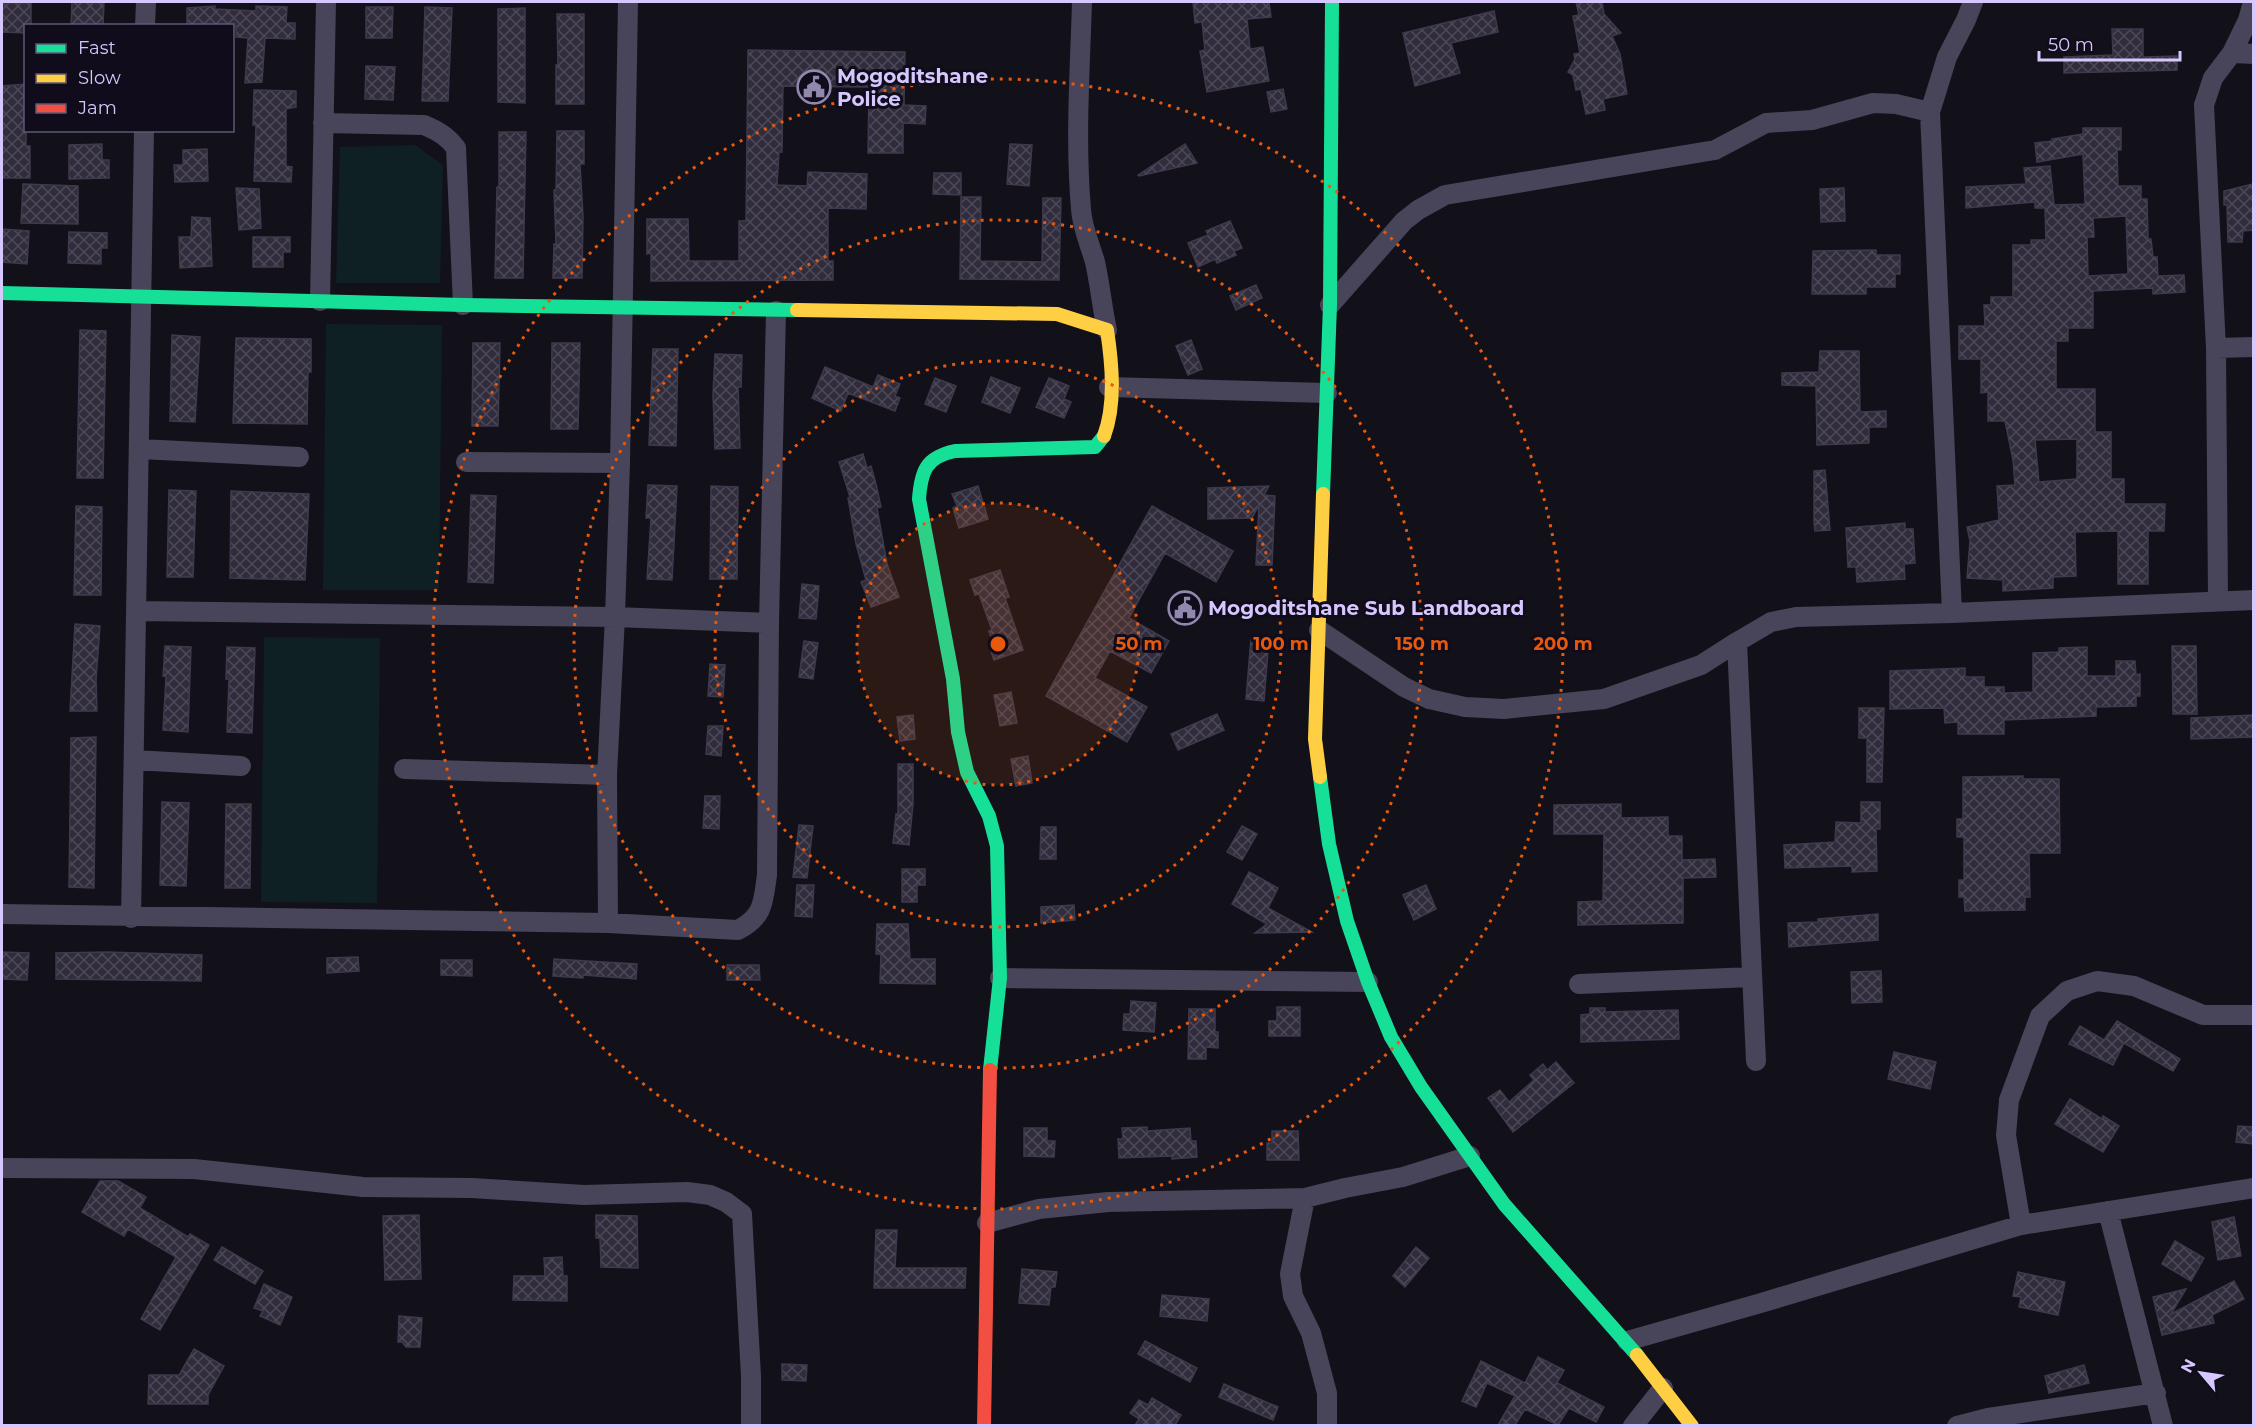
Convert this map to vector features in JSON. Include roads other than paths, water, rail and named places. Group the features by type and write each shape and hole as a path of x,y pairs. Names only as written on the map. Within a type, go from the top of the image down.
{"street":[{"path":"145,24 146,2"},
{"path":"320,301 326,2"},
{"path":"608,923 607,775 620,463 628,2"},
{"path":"984,1425 990,1058 1000,978 997,846 988,816 967,772 958,732 953,680 919,499 920,480 928,464 940,453 1095,447 1104,439 1108,424 1111,354 1101,290 1094,259 1085,237 1081,210 1079,148 1082,2"},
{"path":"1332,2 1330,305 1315,739 1329,844 1347,921 1368,982 1397,1047 1420,1087 1504,1204 1627,1341 1692,1425"},
{"path":"1952,613 1930,112 1947,57 1973,2"},
{"path":"2218,600 2216,348 2204,105 2213,78 2232,53 2248,20 2253,2"},
{"path":"2232,53 2253,54"},
{"path":"1330,305 1404,221 1445,195 1715,150 1766,123 1812,120 1873,103 1896,104 1930,112"},
{"path":"323,123 424,125 449,138 456,148 463,305"},
{"path":"131,918 138,611 144,132"},
{"path":"2,293 463,305 1057,314 1107,330"},
{"path":"2,914 131,918 608,923 738,930 754,922 763,907 767,875 769,623 776,311"},
{"path":"2216,348 2253,347"},
{"path":"1109,387 1327,393"},
{"path":"140,449 299,458"},
{"path":"466,462 620,463"},
{"path":"1319,630 1404,687 1429,699 1465,706 1504,709 1605,699 1701,665 1772,622 1796,617 1952,613 2253,600"},
{"path":"138,611 615,617 769,623"},
{"path":"1737,642 1756,1060"},
{"path":"134,760 241,766"},
{"path":"404,769 607,775"},
{"path":"1579,984 1752,977"},
{"path":"1000,978 1368,982"},
{"path":"2021,1224 2006,1136 2009,1100 2040,1016 2067,991 2097,981 2134,986 2203,1015 2253,1015"},
{"path":"987,1223 1039,1209 1108,1202 1305,1198 1403,1177 1470,1156"},
{"path":"2,1168 194,1169 363,1187 472,1188 584,1195 687,1191 710,1195 726,1202 742,1214 751,1425"},
{"path":"1627,1341 2021,1224 2253,1188"},
{"path":"1305,1198 1290,1274 1293,1296 1311,1333 1328,1393 1327,1425"},
{"path":"2108,1211 2163,1425"},
{"path":"1633,1425 1663,1388"},
{"path":"1957,1425 1988,1418 2156,1393"}],"place":[{"name":"Mogoditshane Police","path":"814,87"},
{"name":"Mogoditshane Sub Landboard","path":"1185,608"}]}
